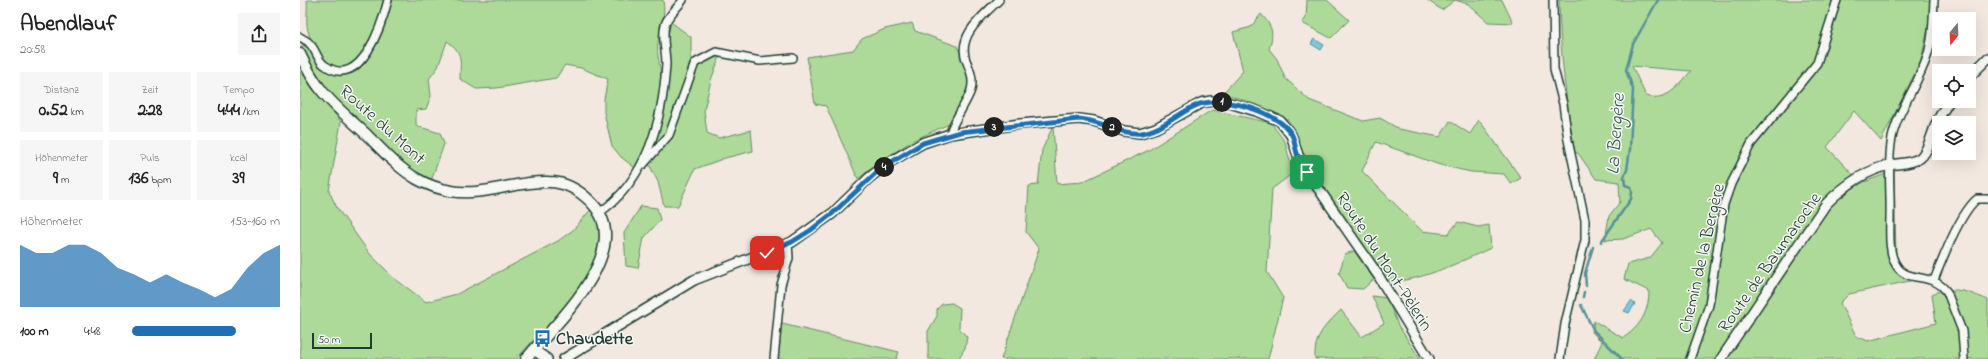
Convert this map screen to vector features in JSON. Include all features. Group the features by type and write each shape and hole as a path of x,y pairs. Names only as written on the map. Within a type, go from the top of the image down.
{"main road":[{"name":"Route du Mont","path":"300,54 303,67 334,104 400,167 417,179 450,191 465,192 483,192 530,182 558,182 582,193 600,213 606,237 600,263 584,289 526,359"}],"street":[{"path":"300,37 310,44 324,66 334,71 344,72 353,69 362,61 368,50 382,21 388,0"},
{"path":"637,173 659,121 664,90 666,58 664,28 666,21 683,0"},
{"path":"950,134 951,128 968,100 972,88 972,79 963,52 965,40 976,23 999,0"},
{"path":"1554,0 1554,69 1563,104 1585,220 1586,240 1565,324 1560,359"},
{"name":"Chemin de la Bergère","path":"1690,359 1709,305 1724,204 1731,184 1751,144 1817,63 1837,0"},
{"path":"1934,0 1930,50 1894,132 1890,150 1891,246 1896,264 1905,274 1934,280 1944,286 1952,302 1962,331 1964,359"},
{"path":"600,213 608,207 669,135 695,63 716,52 760,61 793,58"},
{"path":"1976,70 1988,58"},
{"name":"Route du Mont-Pèlerin","path":"564,359 694,280 788,243 811,230 833,213 869,178 888,163 923,143 950,134 1079,119 1094,121 1128,132 1140,133 1156,128 1194,106 1207,101 1226,102 1256,111 1280,121 1292,135 1298,155 1307,172 1378,275 1429,359"},
{"name":"Route de Baumaroche","path":"1721,359 1826,204 1838,192 1854,181 1890,165 1909,163 1920,158 1924,153 1937,121 1945,108"},
{"path":"1934,280 1955,232 1970,207 1977,199 1988,199"},
{"path":"774,359 781,285 789,258 788,243"},
{"path":"534,350 547,359"}],"green space":[{"path":"307,0 384,0 372,37 360,57 352,66 344,69 337,69 323,59 317,51 308,30"},
{"path":"390,0 663,0 663,17 658,47 661,90 657,113 653,125 645,148 635,168 621,157 612,146 604,113 604,99 608,79 581,68 565,65 556,78 497,88 476,89 460,79 459,54 447,41 438,67 429,79 431,96 426,109 416,110 416,126 440,133 444,144 431,181 409,169 343,108 316,76 301,46 307,46 317,63 328,71 338,75 353,73 363,65 368,57"},
{"path":"1307,0 1327,0 1349,20 1331,38 1302,23 1306,18"},
{"path":"1427,0 1455,0 1442,10"},
{"path":"1455,0 1502,0 1513,23 1488,22 1468,4"},
{"path":"1559,0 1931,0 1928,28 1921,61 1881,141 1854,111 1827,147 1855,177 1842,195 1864,182 1894,171 1896,255 1904,269 1919,279 1849,294 1840,303 1856,336 1868,341 1936,323 1932,294 1939,291 1953,290 1974,294 1988,300 1988,359 1594,359 1602,342 1592,332 1594,321 1623,338 1639,324 1647,306 1649,291 1624,279 1628,264 1650,258 1662,243 1651,229 1623,239 1605,240 1609,216 1620,202 1619,182 1596,179 1578,153 1575,153 1564,77","holes":["1632,66 1691,71 1672,91 1660,97 1653,97 1646,96"]},
{"path":"1261,14 1268,23 1272,34 1269,49 1277,59 1285,78 1309,100 1363,121 1380,118 1399,129 1440,137 1450,121 1470,134 1479,120 1521,178 1511,184 1504,174 1471,172 1440,165 1376,142 1362,171 1422,231 1448,234 1458,222 1478,227 1489,225 1491,248 1429,274 1402,281 1389,282 1308,167 1301,153 1298,136 1288,120 1266,108 1223,93 1243,71 1233,32 1251,27"},
{"path":"671,22 691,37 691,59 667,134 647,156 660,123 667,39"},
{"path":"912,23 915,31 957,46 968,71 969,80 966,98 951,123 912,141 878,163 858,179 826,106 815,104 807,57 853,50 862,39 885,29"},
{"path":"715,55 720,56 711,80 704,110 707,133 719,138 751,130 753,151 725,158 695,169 678,206 664,206 658,182 649,164 670,138 697,65"},
{"path":"300,72 303,73 341,122 329,191 337,208 370,254 394,278 426,302 457,294 558,241 573,230 593,207 602,234 594,271 569,303 516,359 300,359"},
{"path":"1212,110 1271,123 1285,142 1293,173 1272,189 1267,272 1283,298 1268,359 1001,359 1039,249 1026,232 1029,186 1038,185 1042,150 1053,126 1057,184 1082,182 1149,150"},
{"path":"641,206 657,208 660,220 644,238 638,268 626,266 624,233"},
{"path":"1354,251 1374,279 1363,289 1347,288 1339,273 1345,254"},
{"path":"1372,296 1387,298 1398,325 1420,359 1315,359 1316,343 1319,337 1325,326 1341,310 1362,337 1384,323"},
{"path":"952,303 960,308 959,328 967,337 965,348 958,359 929,359 928,331 937,316 937,309 942,304"},
{"path":"782,324 899,352 896,359 776,359 780,326"}],"water":[{"path":"1314,39 1324,45 1321,50 1311,44"},
{"path":"1631,301 1635,304 1629,313 1624,311"}],"waterway":[{"name":"La Bergère","path":"1601,242 1631,199 1631,187 1625,185 1624,177 1627,170 1630,149 1633,89 1626,70 1633,44 1658,0"},
{"name":"La Bergère","path":"1586,286 1585,273 1593,247"},
{"name":"La Bergère","path":"1583,297 1584,292"},
{"name":"La Bergère","path":"1581,305 1594,331 1622,359"}],"place":[{"name":"Chaudette","path":"543,338"}],"route":[{"path":"767,253 792,242 811,230 847,201 869,178 888,163 923,143 942,136 960,132 1020,124 1079,119 1094,121 1128,132 1140,133 1152,130 1201,103 1207,101 1226,102 1256,111 1280,121 1292,135 1298,155 1307,172"}]}
